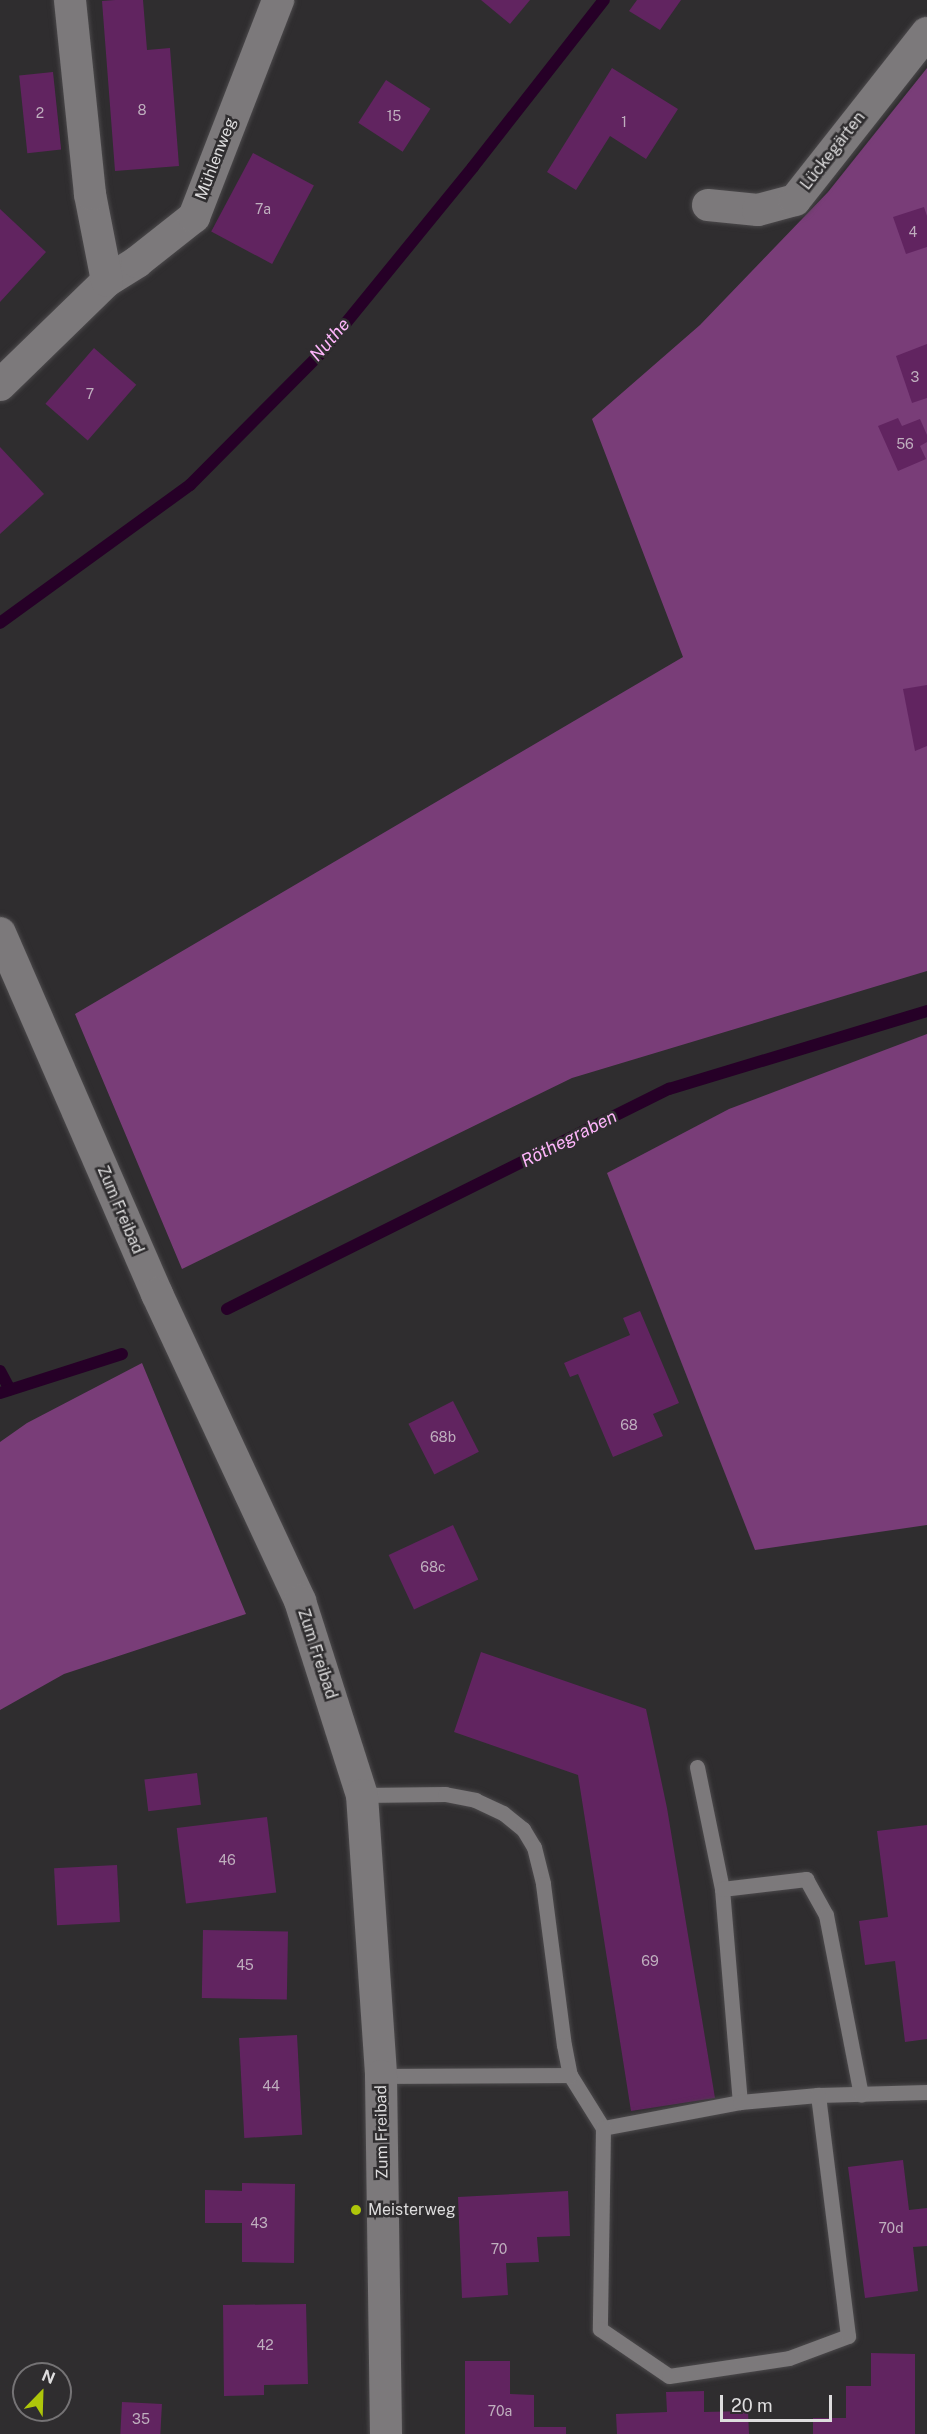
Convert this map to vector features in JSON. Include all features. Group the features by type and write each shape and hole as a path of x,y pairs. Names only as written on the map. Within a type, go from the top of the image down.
{"street":[{"path":"70,0 90,194 107,281"},
{"name":"Mühlenweg","path":"0,385 107,281 137,262 194,217 278,0"},
{"name":"Lückegärten","path":"708,205 758,210 795,200 927,33"},
{"name":"Zum Freibad","path":"0,933 157,1294 300,1601 362,1796 381,2076 386,2434"}],"lane":[{"path":"697,1767 722,1889 740,2102"},
{"path":"362,1796 445,1794 475,1800 503,1813 523,1829 534,1847 543,1884 570,2075 603,2128 600,2329 669,2376 789,2358 848,2336 818,2095"},
{"path":"722,1889 806,1879 826,1915 861,2096"},
{"path":"381,2076 570,2075"},
{"path":"603,2128 740,2102 818,2095 861,2096 927,2092"}],"shaded area":[{"path":"927,68 927,971 572,1078 182,1269 75,1014 683,657 592,419 700,325 828,192"},
{"path":"927,1034 927,1525 755,1550 607,1173 729,1109"},
{"path":"142,1363 246,1614 64,1674 0,1710 0,1442 27,1423"}],"building":[{"path":"143,0 147,50 170,48 179,166 115,171 102,1"},
{"path":"481,0 530,0 510,24"},
{"path":"637,0 681,0 660,30 629,11"},
{"path":"612,68 678,109 646,159 610,136 576,190 547,172"},
{"path":"53,72 61,150 27,153 19,76"},
{"path":"386,80 430,109 403,152 358,123"},
{"path":"253,153 314,185 272,264 211,232"},
{"path":"924,207 927,216 927,247 906,254 893,217"},
{"path":"0,209 46,252 0,302"},
{"path":"927,344 927,398 912,403 896,356"},
{"path":"94,348 136,385 88,441 45,404"},
{"path":"898,418 902,426 920,419 927,435 927,442 920,446 926,459 898,471 878,426"},
{"path":"0,447 44,494 0,534"},
{"path":"927,685 927,746 915,751 903,689"},
{"path":"640,1311 679,1403 653,1414 663,1436 613,1457 578,1374 570,1377 564,1363 630,1335 623,1318"},
{"path":"453,1401 479,1452 434,1474 408,1424"},
{"path":"453,1525 478,1579 414,1609 389,1555"},
{"path":"481,1652 646,1709 667,1808 715,2098 631,2111 578,1775 454,1732"},
{"path":"197,1773 201,1805 148,1811 144,1779"},
{"path":"267,1817 276,1892 186,1904 177,1828"},
{"path":"927,1825 927,2039 905,2042 895,1961 865,1965 859,1921 888,1917 877,1831"},
{"path":"117,1865 120,1922 57,1925 54,1868"},
{"path":"203,1930 288,1931 287,1999 202,1998"},
{"path":"297,2035 302,2135 244,2138 239,2038"},
{"path":"903,2160 909,2210 927,2208 927,2246 913,2247 918,2291 865,2298 848,2167"},
{"path":"242,2183 295,2184 294,2263 242,2262 242,2223 205,2223 205,2190 242,2191"},
{"path":"568,2191 570,2236 537,2237 539,2262 506,2263 508,2295 462,2298 458,2197"},
{"path":"306,2304 308,2384 264,2385 264,2395 224,2396 223,2305"},
{"path":"871,2353 915,2354 915,2434 813,2434 813,2418 846,2418 846,2386 871,2386"},
{"path":"465,2361 510,2361 510,2394 534,2395 534,2427 566,2427 566,2434 465,2434"},
{"path":"704,2391 704,2412 748,2411 749,2434 617,2434 616,2414 667,2412 666,2392"},
{"path":"122,2402 162,2404 160,2434 120,2434"}],"waterway":[{"name":"Nuthe","path":"0,623 190,485 323,351 473,167 604,0"},
{"name":"Röthegraben","path":"227,1309 669,1089 927,1011"},
{"name":"Röthegraben","path":"0,1393 122,1354"},
{"path":"0,1371 10,1390"}],"place":[{"name":"Meisterweg","path":"356,2210"}]}
